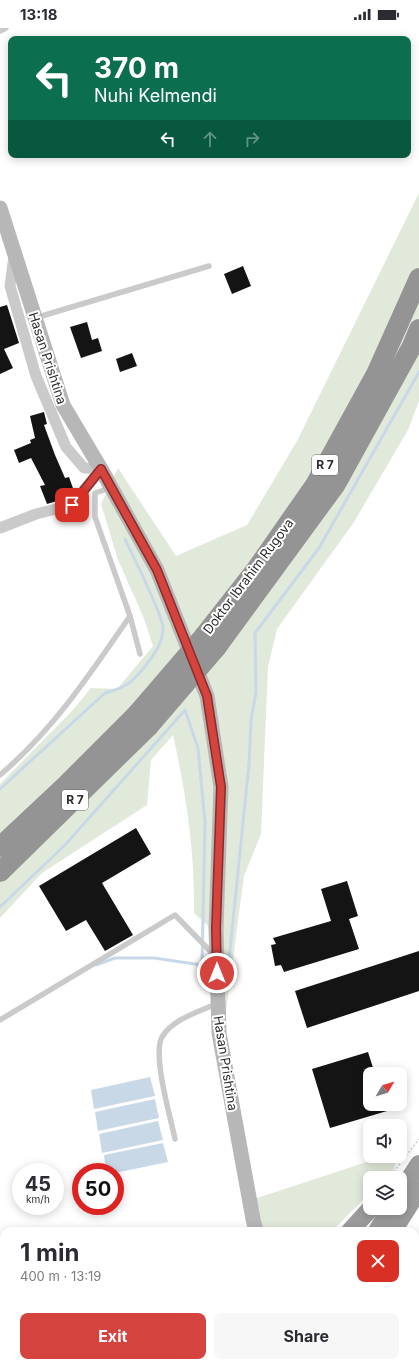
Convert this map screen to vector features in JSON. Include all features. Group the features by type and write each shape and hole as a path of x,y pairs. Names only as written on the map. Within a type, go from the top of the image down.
{"highway":[{"name":"Doktor Ibrahim Rugova","path":"210,642 255,571 315,485 376,374 419,278"},
{"name":"Doktor Ibrahim Rugova","path":"0,872 143,720 210,642 336,484 412,346 419,329"},
{"name":"Doktor Ibrahim Rugova","path":"0,847 65,786 143,720"},
{"path":"404,1171 419,1154"},
{"path":"407,1182 419,1164"},
{"path":"396,1227 419,1190"},
{"path":"354,1227 365,1215"},
{"path":"379,1227 387,1215"}],"main road":[{"name":"Hasan Prishtina","path":"0,208 62,405 101,469 157,570 207,696 221,787 216,928 219,1033 254,1227"}],"street":[{"path":"15,254 10,286 36,376 66,447 84,468 101,469"},
{"path":"0,528 36,514 72,505 101,469"}],"lane":[{"path":"0,31 6,28"},
{"path":"35,318 209,266"},
{"path":"111,487 95,493 95,517 130,616 140,654"},
{"path":"0,775 16,761 78,692 130,616"},
{"path":"0,1020 175,915 217,958"},
{"path":"176,1139 163,1086 159,1056 162,1038 172,1026 189,1016 217,1004"}],"path":[{"path":"395,1171 419,1140"}],"shaded area":[{"path":"419,193 419,401 408,430 354,522 277,629 268,667 261,834 244,876 226,1011 226,970 208,926 194,913 193,868 189,823 173,735 151,760 147,805 42,873 0,918 0,784 72,711 91,688 117,689 153,646 143,616 118,560 101,504 118,468 176,556 247,525 297,441"},
{"path":"364,1163 395,1163 394,1169 392,1171 363,1171 363,1200 336,1227 260,1227 254,1199"}],"water":[{"path":"150,1077 155,1096 94,1109 91,1090"},
{"path":"155,1099 159,1118 98,1131 95,1112"},
{"path":"158,1121 163,1140 102,1153 99,1134"},
{"path":"163,1143 168,1162 124,1171 124,1163 105,1163 104,1155"}],"building":[{"path":"243,266 251,286 232,294 224,274"},
{"path":"7,305 19,343 4,349 13,368 0,374 0,307"},
{"path":"87,322 92,340 98,338 102,351 81,358 70,327"},
{"path":"132,353 137,366 120,372 116,359"},
{"path":"44,412 47,424 44,425 55,455 65,478 69,477 74,491 70,497 47,504 40,486 45,485 31,458 19,463 14,450 31,443 30,440 35,438 30,416"},
{"path":"136,828 151,854 102,883 133,935 105,951 86,920 66,931 39,886"},
{"path":"347,881 358,916 349,919 359,949 284,972 281,965 275,966 271,945 276,944 273,938 331,921 321,889"},
{"path":"419,951 419,991 307,1028 295,991"},
{"path":"368,1052 373,1067 363,1067 363,1111 387,1111 330,1128 312,1069"}],"waterway":[{"path":"229,960 249,764 251,720 256,692 255,633 319,548 419,372"},
{"path":"0,789 105,693 119,689 133,680 158,648 163,629 162,622 125,539"},
{"path":"0,907 65,845 185,710 198,748 205,822 202,965 154,958 115,958 96,965"}],"route":[{"path":"72,505 101,469 157,570 178,619 207,696 221,787 216,928 217,973"}]}
